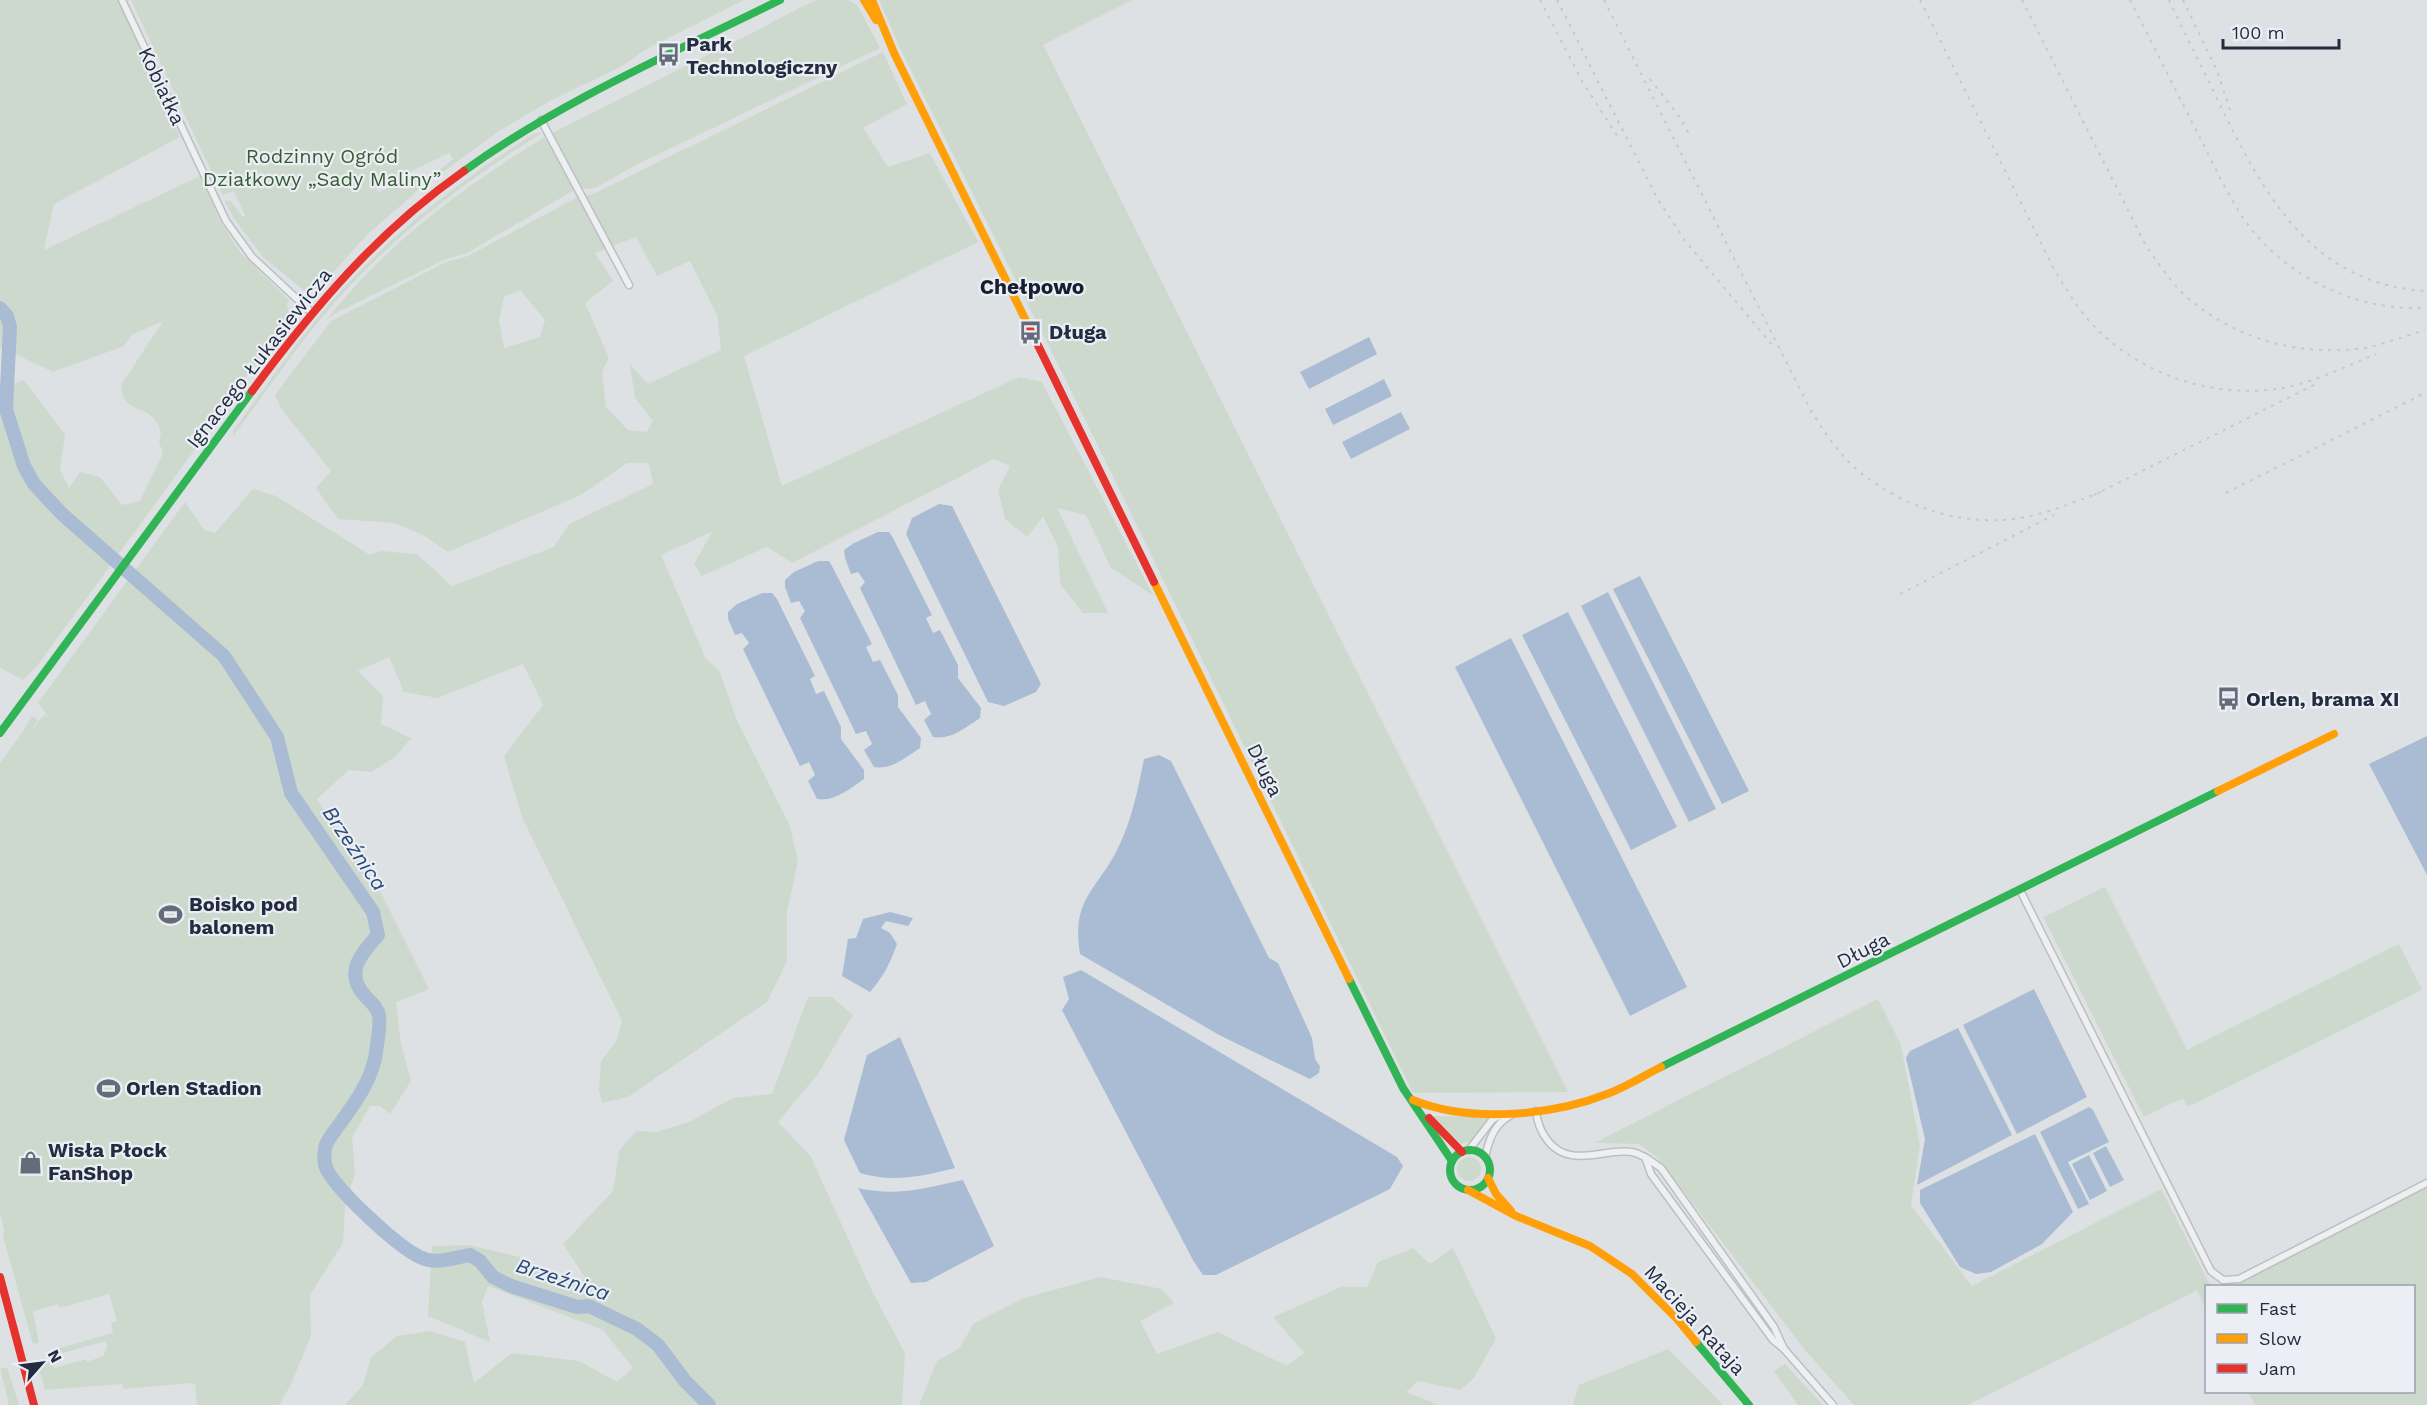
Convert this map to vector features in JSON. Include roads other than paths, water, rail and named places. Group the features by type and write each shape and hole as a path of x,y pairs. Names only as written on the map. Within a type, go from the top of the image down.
{"street":[{"name":"Kobiałka","path":"122,0 226,220 252,257 311,312"},
{"name":"Długa","path":"864,0 891,46"},
{"name":"Długa","path":"872,0 891,46 1403,1088 1452,1161"},
{"name":"Ignacego Łukasiewicza","path":"0,733 311,312 361,257 419,204 470,164 541,120 776,1"},
{"path":"541,120 629,285"},
{"name":"Długa","path":"1413,1100 1434,1110 1461,1113 1536,1111 1587,1101 1629,1084 2334,734"},
{"path":"2020,890 2211,1271 2223,1280 2239,1279 2427,1183"},
{"name":"Długa","path":"1403,1088 1465,1151 1496,1117 1517,1112"},
{"path":"1536,1111 1545,1138 1563,1154 1575,1157 1632,1152 1644,1156 1660,1168 1774,1327 1784,1348"},
{"path":"1485,1157 1496,1127 1507,1116 1517,1112"},
{"path":"1465,1151 1478,1152 1485,1157 1489,1167 1488,1178 1480,1187 1468,1190 1452,1179 1450,1173 1452,1161 1465,1151"},
{"path":"1644,1156 1651,1174 1773,1340 1784,1348 1833,1405"},
{"name":"Macieja Rataja","path":"1488,1178 1496,1194 1516,1216"},
{"name":"Macieja Rataja","path":"1468,1190 1516,1216 1590,1246 1632,1274 1677,1319 1749,1405"},
{"path":"0,1277 34,1405"}],"water":[{"path":"1369,337 1377,354 1309,389 1300,372"},
{"path":"1384,379 1392,396 1333,425 1325,409"},
{"path":"1401,412 1410,429 1351,459 1342,442"},
{"path":"939,504 952,506 1041,684 1036,692 1004,706 988,702 906,534 912,518"},
{"path":"878,532 889,532 893,538 932,615 926,618 933,633 940,630 958,665 958,678 981,708 980,718 952,735 933,737 924,720 931,714 925,701 916,705 860,588 865,582 858,572 851,574 845,558 844,550"},
{"path":"818,561 829,561 872,644 866,647 873,662 880,660 898,695 898,707 921,738 920,748 893,765 874,767 864,750 872,744 866,731 856,734 800,618 805,611 799,601 791,603 785,587 785,580 794,572"},
{"path":"1640,576 1749,791 1722,804 1613,589"},
{"path":"1608,592 1716,809 1689,822 1581,606"},
{"path":"762,593 772,593 777,599 815,676 810,679 816,694 824,691 841,727 841,739 864,770 864,779 836,797 817,799 808,781 815,775 809,762 800,766 743,649 749,643 742,633 735,635 728,619 728,612 737,604"},
{"path":"1568,612 1677,827 1631,850 1522,635"},
{"path":"1511,638 1687,987 1630,1016 1455,667"},
{"path":"2427,736 2427,875 2369,764"},
{"path":"1159,755 1171,761 1269,958 1278,963 1312,1038 1315,1059 1320,1066 1319,1073 1310,1079 1219,1035 1080,954 1078,935 1083,907 1123,837 1134,804 1144,759"},
{"path":"890,912 913,918 908,926 886,921 881,928 890,933 897,944 886,970 870,992 842,976 848,939 856,938 863,919"},
{"path":"1081,970 1397,1157 1403,1166 1390,1189 1216,1275 1203,1275 1194,1262 1062,1010 1069,999 1063,977"},
{"path":"2034,989 2087,1097 2017,1134 1963,1025"},
{"path":"1958,1028 2012,1135 1917,1185 1925,1139 1906,1058 1910,1051"},
{"path":"900,1037 955,1168 920,1176 896,1178 860,1173 844,1140 867,1055"},
{"path":"2089,1107 2093,1110 2109,1142 2068,1162 2089,1204 2078,1209 2040,1132"},
{"path":"2035,1134 2073,1212 2042,1244 1991,1272 1976,1274 1960,1267 1920,1203 1920,1190"},
{"path":"2106,1146 2124,1180 2110,1187 2093,1153"},
{"path":"2089,1155 2107,1191 2090,1200 2072,1164"},
{"path":"963,1180 994,1246 926,1282 911,1283 858,1188 898,1192"}],"waterway":[{"name":"Brzeźnica","path":"0,308 7,316 10,327 6,409 24,466 34,484 62,514 224,656 277,737 291,793 373,912 378,935 360,957 355,973 360,989 378,1013 380,1025 376,1053 371,1073 362,1091 326,1145 324,1159 327,1170 344,1192 372,1220 415,1254 436,1261 470,1255 480,1261 493,1277 511,1286 577,1307 589,1306 637,1329 658,1345 685,1381 709,1405"}],"railway":[{"path":"1540,0 1582,81 1618,137"},
{"path":"1557,0 1657,198 1686,242 1773,346"},
{"path":"1604,0 1810,409 1829,438 1851,464 1867,478 1905,500 1926,509 1969,519 2013,519 2036,515 2101,492"},
{"path":"1920,0 2054,269 2085,316 2109,340 2129,355 2175,378 2200,385 2251,391 2290,387 2376,354"},
{"path":"2022,0 2146,246 2171,280 2189,299 2208,313 2249,335 2294,347 2317,350 2364,348 2425,330"},
{"path":"2130,0 2224,185 2243,218 2259,239 2300,273 2348,297 2400,308 2427,308"},
{"path":"2169,0 2238,141 2276,204 2298,231 2324,254 2353,273 2387,285 2427,291"},
{"path":"2183,0 2218,73 2230,110"},
{"path":"1650,79 1681,119 1691,138"},
{"path":"2094,495 2314,385"},
{"path":"2226,493 2427,392"},
{"path":"1900,594 2054,515"}],"place":[{"name":"Park Technologiczny","path":"668,55"},
{"name":"Długa","path":"1031,332"},
{"name":"Orlen, brama XI","path":"2228,699"},
{"name":"Boisko pod balonem","path":"171,915"},
{"name":"Orlen Stadion","path":"108,1088"},
{"name":"Wisła Płock FanShop","path":"30,1162"}],"district":[{"name":"Chełpowo","path":"1032,286"}],"park label":[{"name":"Rodzinny Ogród Działkowy „Sady Maliny”","path":"322,168"}]}
